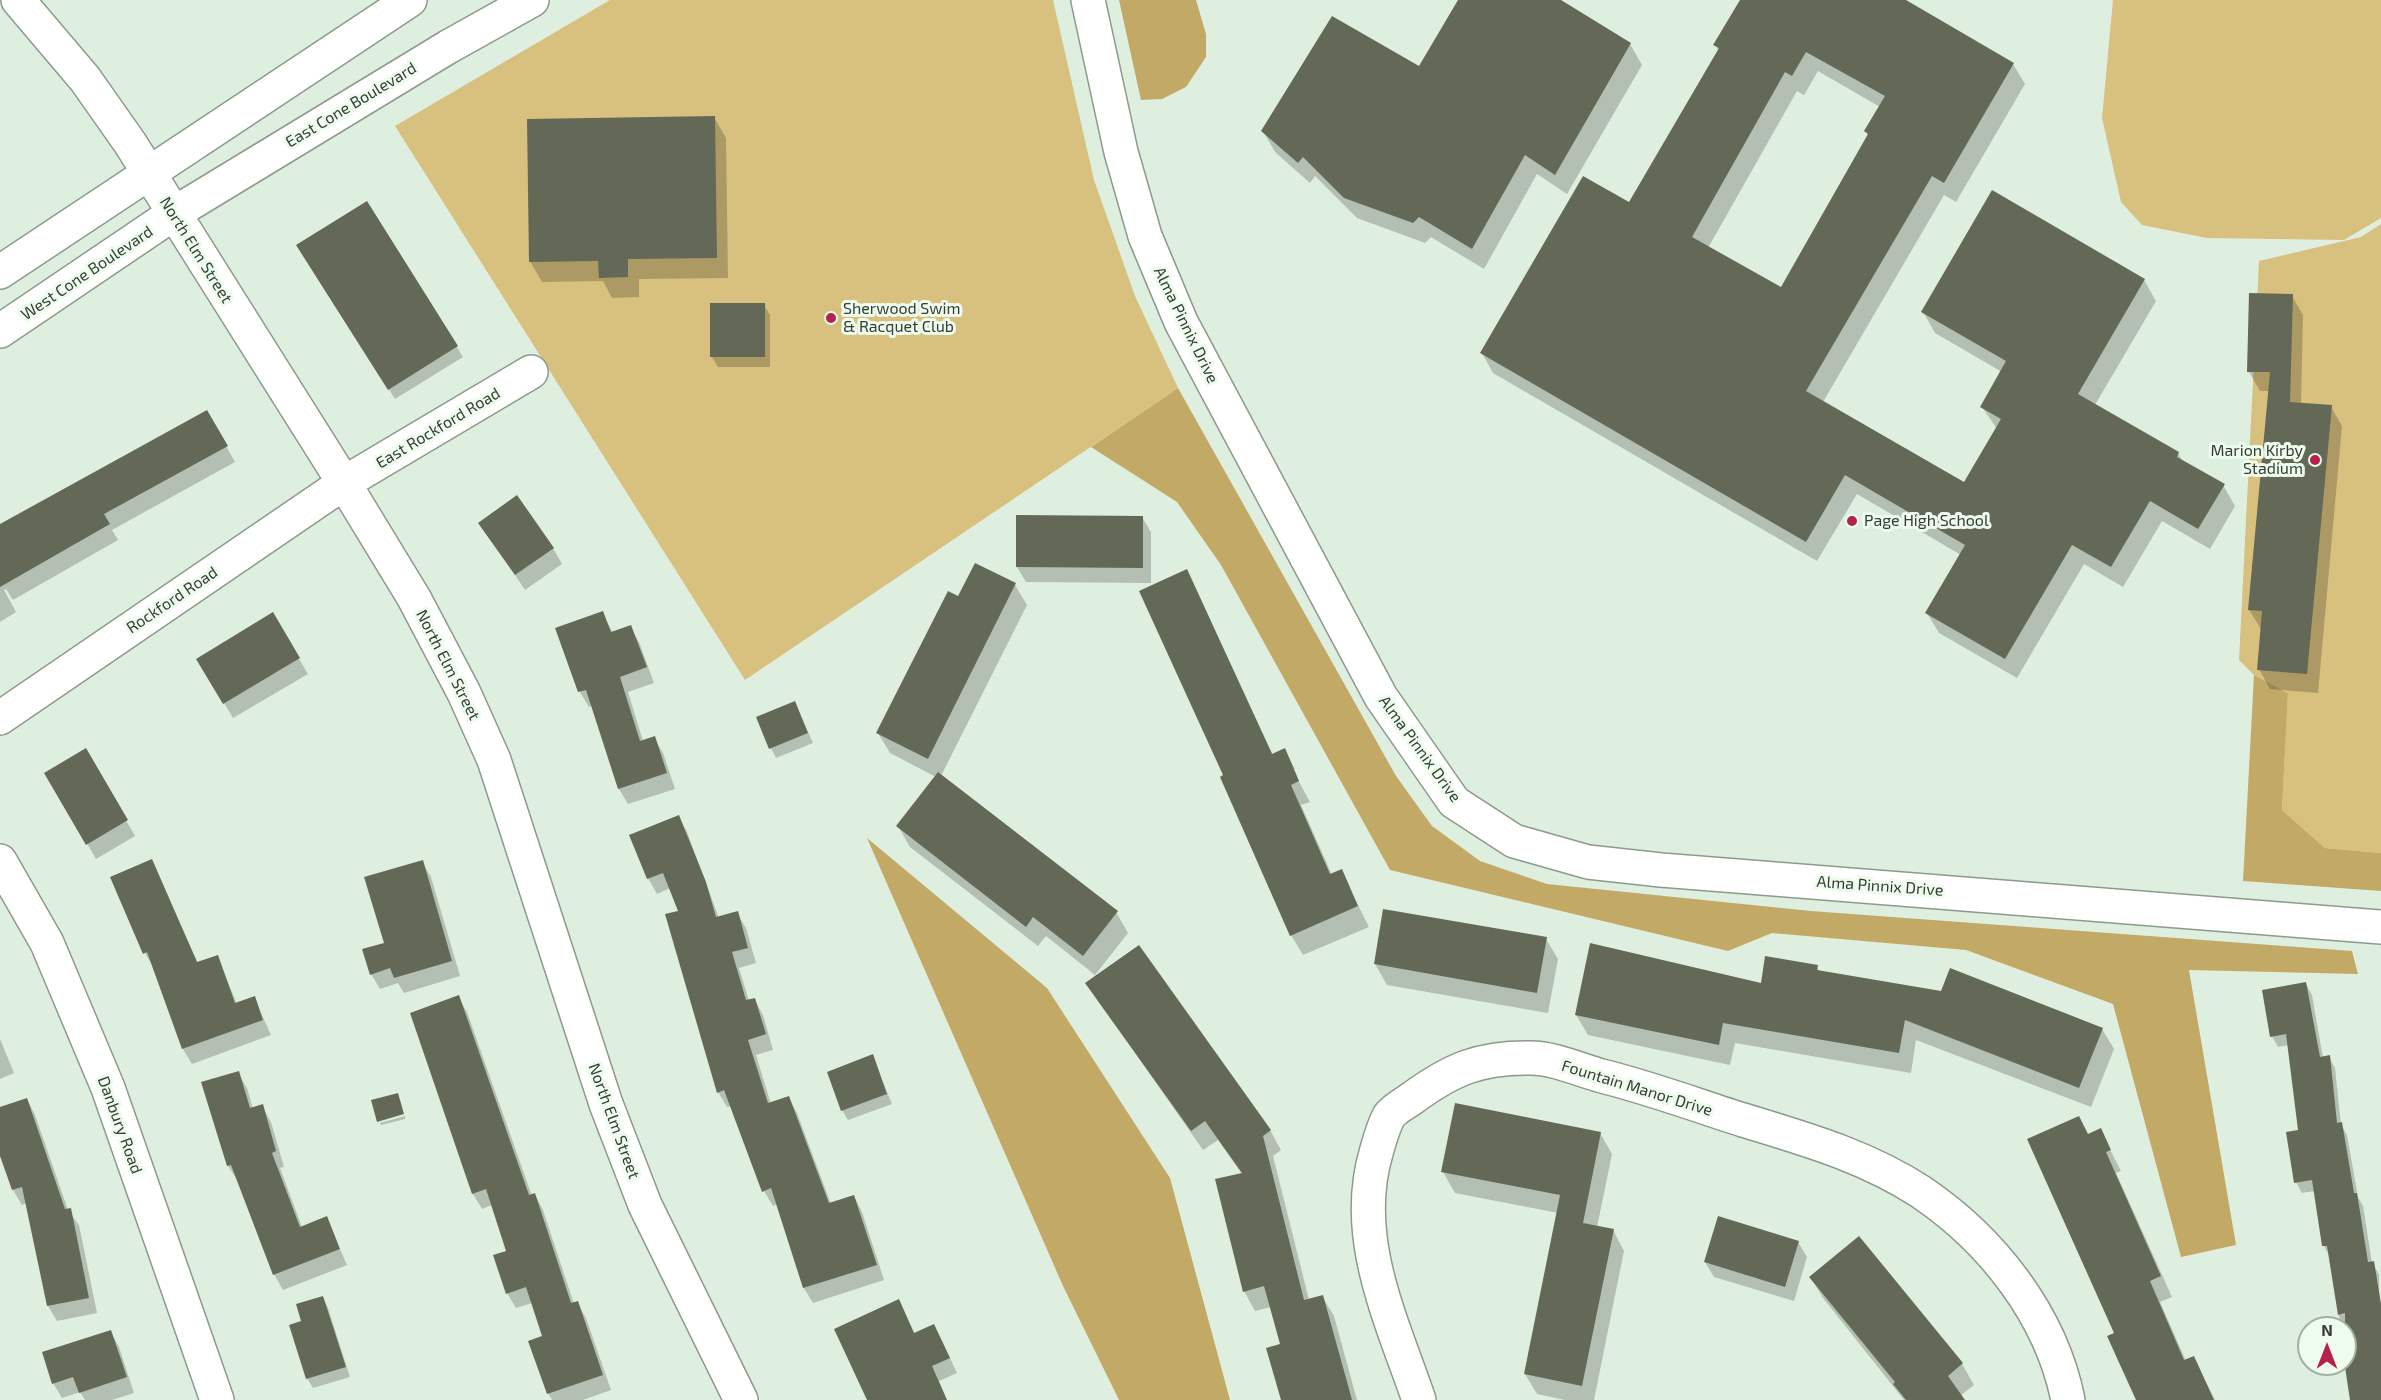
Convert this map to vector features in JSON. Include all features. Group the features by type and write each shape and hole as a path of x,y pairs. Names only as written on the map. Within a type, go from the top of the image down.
{"street":[{"name":"North Elm Street","path":"18,0 85,79 147,172 344,483 420,609 464,693 494,760 606,1104 645,1205 741,1400"},
{"path":"0,272 147,172 410,0"},
{"name":"East Cone Boulevard","path":"173,214 448,46 532,0"},
{"name":"Alma Pinnix Drive","path":"1088,0 1121,152 1145,236 1184,329 1381,698 1454,802 1514,841 1588,862 1661,870 2381,927"},
{"name":"West Cone Boulevard","path":"0,331 173,214"},
{"name":"East Rockford Road","path":"344,483 531,372"},
{"name":"Rockford Road","path":"0,718 344,483"},
{"name":"Danbury Road","path":"0,861 47,943 108,1088 217,1400"},
{"name":"Fountain Manor Drive","path":"1419,1400 1374,1270 1368,1241 1369,1190 1379,1141 1390,1114 1438,1079 1483,1060 1534,1058 1635,1084 1828,1147 1872,1163 1923,1193 1979,1239 2009,1273 2035,1315 2048,1343 2068,1400"}],"shaded area":[{"name":"Sherwood Swim & Racquet Club","path":"610,0 1053,0 1094,180 1135,296 1178,388 745,680 395,126"},
{"path":"1119,0 1196,0 1206,34 1206,57 1186,87 1162,99 1141,100"},
{"path":"2113,0 2381,0 2381,218 2344,240 2207,238 2142,225 2121,202 2102,118"},
{"name":"Marion Kirby Stadium","path":"2381,224 2381,853 2325,848 2282,810 2288,693 2254,675 2239,660 2259,261 2361,237"},
{"path":"1178,388 1396,776 1432,826 1480,861 1547,884 1811,911 2352,951 2358,974 2189,970 2236,1245 2181,1257 2113,1004 1966,950 1772,933 1728,951 1390,870 1221,565 1177,502 1091,447"},
{"path":"2254,675 2288,693 2282,810 2325,848 2381,853 2381,891 2243,881"},
{"path":"867,838 1047,988 1170,1178 1230,1400 1119,1400 1063,1286"}],"building":[{"path":"1458,0 1561,0 1631,43 1555,175 1525,155 1472,249 1419,217 1413,223 1344,198 1303,157 1298,163 1261,131 1332,16 1419,66"},
{"path":"1740,0 1906,0 2014,63 1944,183 1932,176 1806,391 1964,482 2001,419 1980,407 2006,361 1921,312 1992,190 2145,279 2078,394 2179,452 2177,457 2225,484 2198,529 2150,501 2111,567 2072,545 2005,659 1925,613 1965,545 1845,475 1806,542 1480,353 1583,176 1629,202 1719,48 1713,45","holes":["1806,52 1885,96 1864,131 1868,134 1781,287 1692,237 1785,72 1792,76"]},
{"path":"715,116 717,258 628,259 628,277 599,278 598,261 529,262 527,119"},
{"path":"367,201 458,346 388,390 296,245"},
{"path":"2249,293 2293,294 2290,402 2332,405 2307,674 2257,670 2262,611 2248,610 2270,372 2247,372"},
{"path":"710,303 765,303 765,357 710,357"},
{"path":"207,410 228,446 104,514 110,524 0,587 0,524"},
{"path":"517,495 554,548 515,575 478,523"},
{"path":"1016,515 1143,516 1143,568 1016,567"},
{"path":"975,563 1016,583 928,759 876,733 948,591 958,596"},
{"path":"1187,569 1272,754 1285,748 1299,781 1291,785 1330,874 1342,869 1358,906 1290,936 1220,777 1223,775 1139,591"},
{"path":"603,611 611,632 631,625 647,667 620,677 640,741 655,736 667,773 618,789 586,690 578,692 555,628"},
{"path":"273,612 300,658 223,704 196,659"},
{"path":"795,701 808,733 769,749 756,717"},
{"path":"86,748 128,820 86,845 44,773"},
{"path":"938,772 1118,911 1083,956 1033,917 1026,927 896,826"},
{"path":"679,815 706,882 716,917 738,911 748,948 732,952 746,1000 755,998 766,1034 748,1040 768,1103 789,1096 829,1203 854,1195 877,1265 803,1288 771,1188 762,1192 724,1090 717,1093 665,914 678,911 663,873 647,879 629,835"},
{"path":"152,859 197,962 218,955 235,1003 255,996 263,1020 182,1049 147,952 143,954 110,877"},
{"path":"423,860 452,961 394,978 390,968 370,975 362,949 384,943 364,877"},
{"path":"1383,909 1547,937 1537,993 1374,964"},
{"path":"1590,943 1761,983 1765,956 1818,965 1817,970 1941,991 1950,968 2103,1028 2079,1088 1905,1020 1899,1053 1723,1023 1719,1045 1575,1015"},
{"path":"1139,945 1271,1130 1263,1136 1304,1300 1323,1295 1352,1400 1281,1400 1266,1348 1280,1344 1264,1286 1243,1292 1215,1179 1242,1173 1205,1121 1191,1131 1085,983"},
{"path":"2306,982 2320,1057 2330,1055 2337,1123 2342,1122 2368,1262 2374,1261 2381,1304 2381,1400 2350,1400 2346,1376 2357,1376 2357,1316 2345,1316 2345,1313 2338,1315 2327,1246 2322,1246 2312,1180 2294,1183 2286,1132 2298,1130 2286,1034 2270,1037 2262,990"},
{"path":"459,995 529,1195 535,1193 571,1303 578,1301 603,1375 547,1394 528,1341 542,1336 526,1287 506,1294 493,1255 506,1251 486,1189 472,1194 410,1013"},
{"path":"873,1054 887,1094 841,1111 827,1072"},
{"path":"239,1071 250,1108 263,1104 276,1151 272,1153 300,1227 327,1216 340,1249 273,1275 231,1165 227,1166 201,1082"},
{"path":"398,1093 404,1114 377,1122 371,1100"},
{"path":"27,1098 65,1209 71,1208 89,1298 47,1306 22,1187 12,1190 0,1156 0,1107"},
{"path":"1455,1103 1601,1132 1583,1223 1614,1229 1582,1386 1524,1374 1560,1195 1441,1172"},
{"path":"2079,1116 2088,1134 2101,1128 2111,1150 2106,1152 2161,1276 2150,1281 2184,1360 2194,1356 2214,1400 2136,1400 2107,1336 2114,1333 2027,1139"},
{"path":"1718,1216 1799,1241 1785,1287 1704,1262"},
{"path":"1859,1236 1963,1363 1948,1376 1965,1400 1906,1400 1893,1384 1895,1382 1809,1277"},
{"path":"323,1296 346,1367 306,1379 289,1325 301,1321 296,1304"},
{"path":"899,1299 914,1333 934,1324 950,1358 932,1366 947,1400 867,1400 834,1329"},
{"path":"111,1330 127,1377 79,1393 73,1377 52,1384 42,1352"}],"place":[{"name":"Sherwood Swim & Racquet Club","path":"831,318"},
{"name":"Marion Kirby Stadium","path":"2315,460"},
{"name":"Page High School","path":"1852,521"}]}
